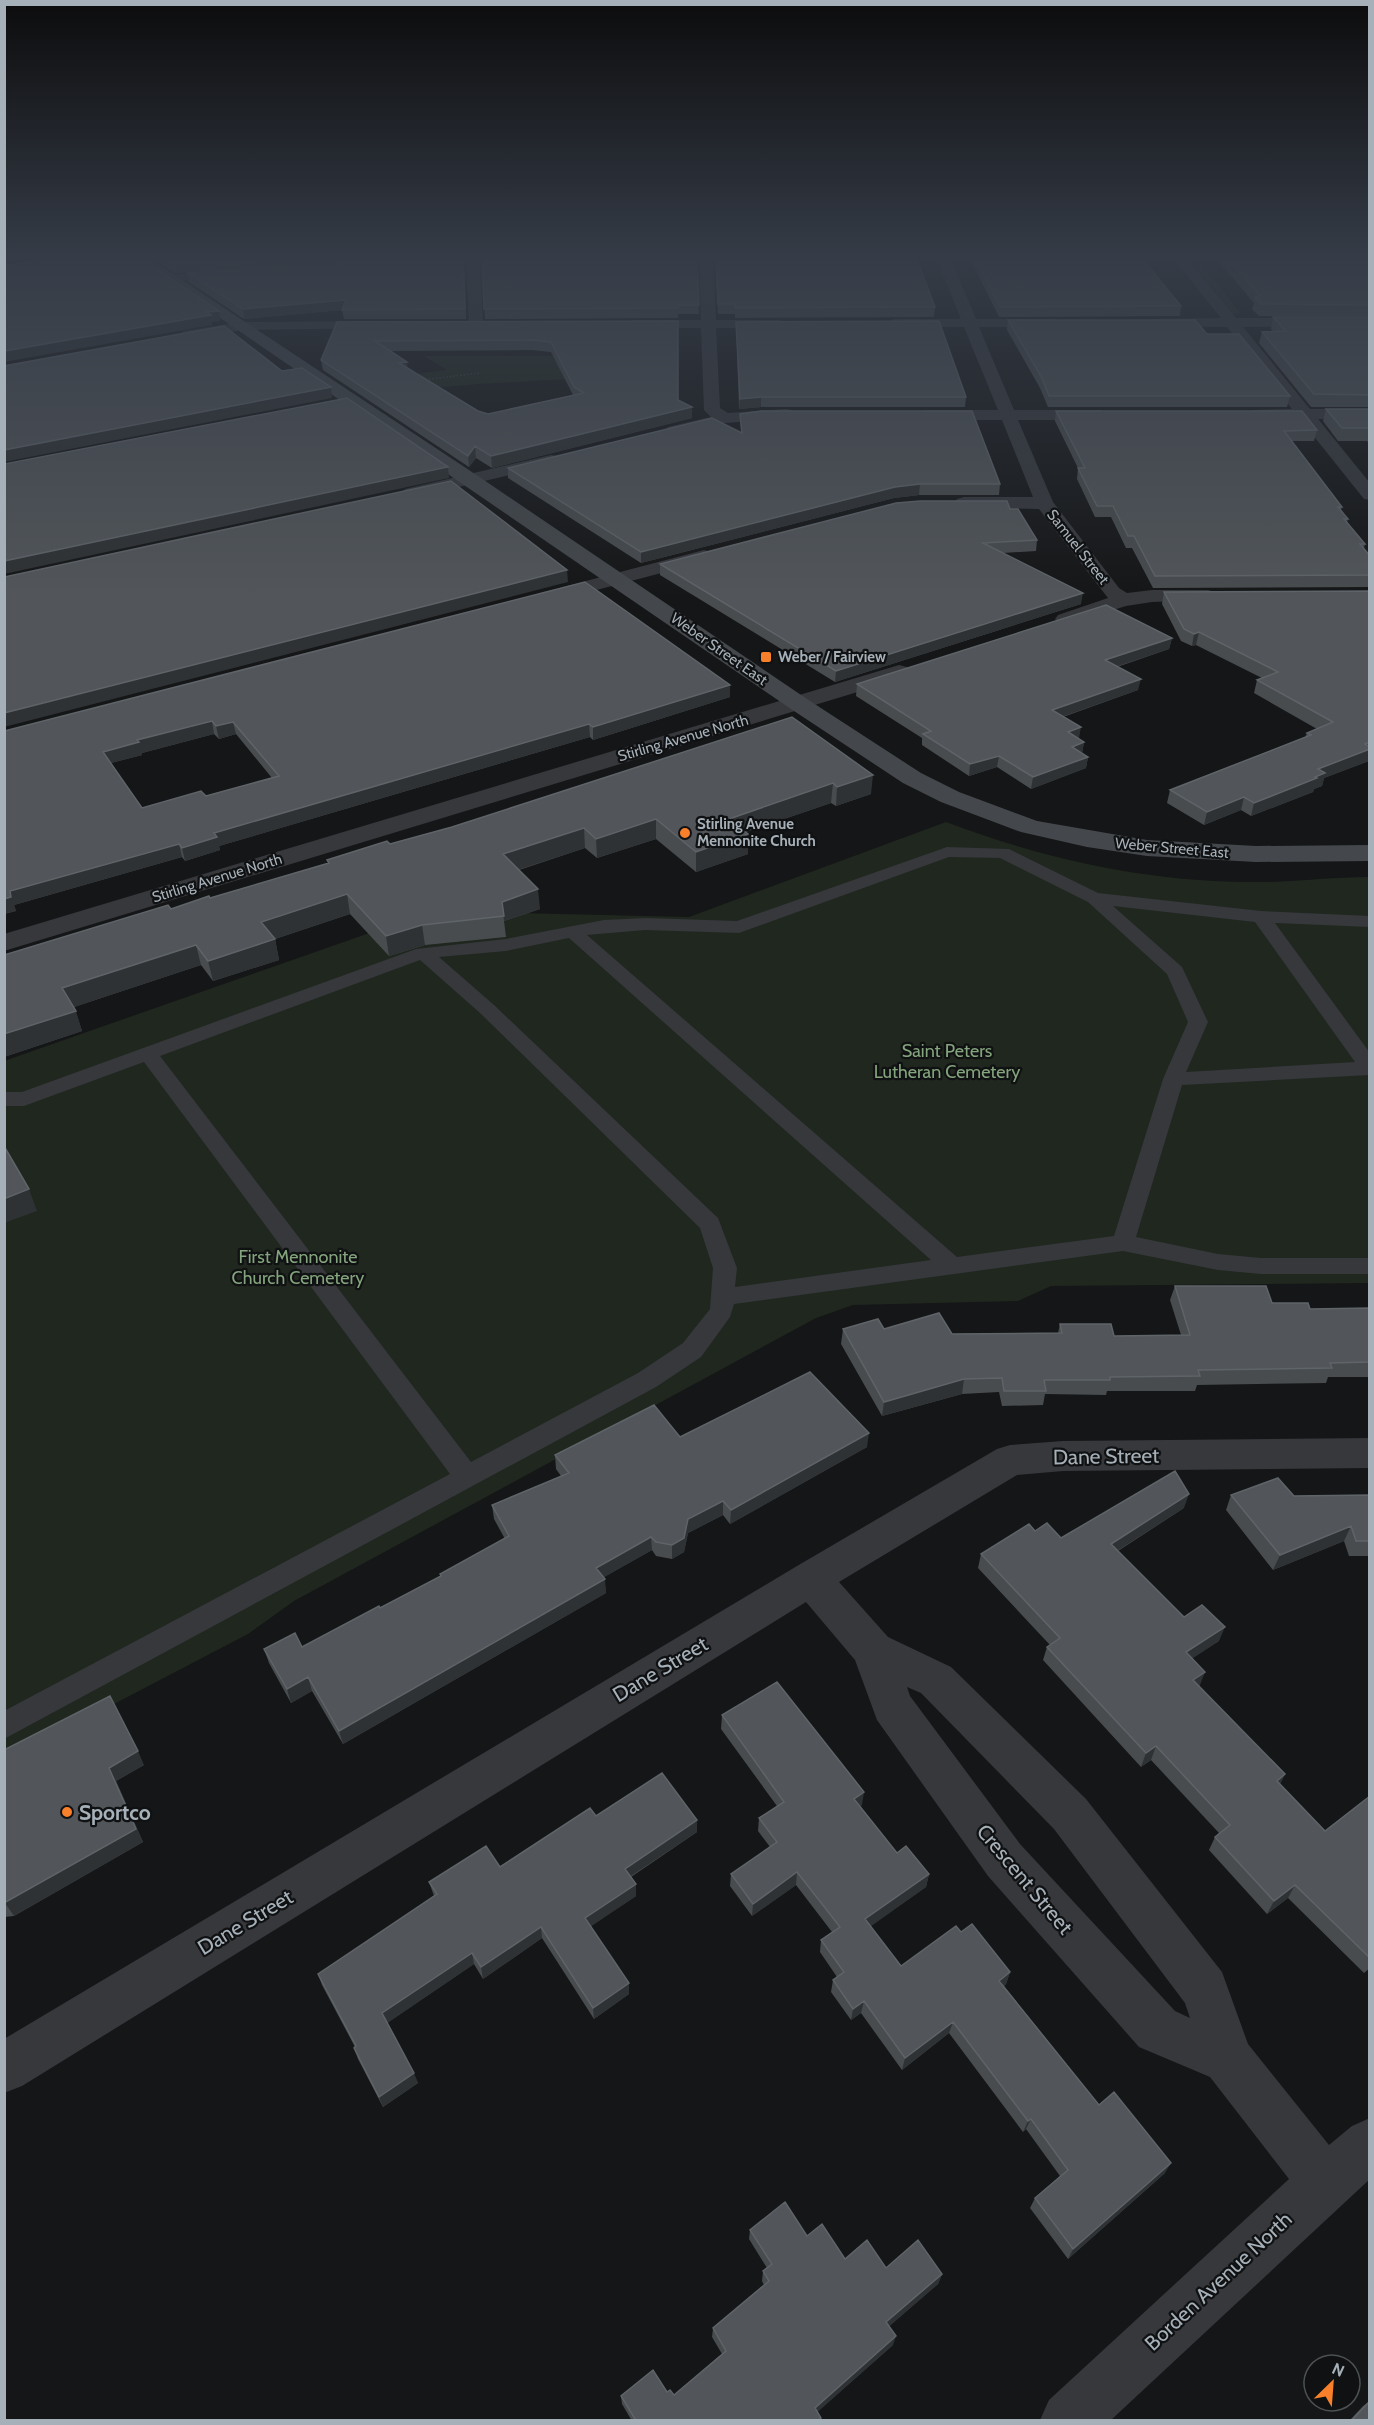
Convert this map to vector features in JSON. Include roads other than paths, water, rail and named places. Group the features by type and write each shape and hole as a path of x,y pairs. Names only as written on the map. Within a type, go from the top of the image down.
{"main road":[{"name":"Weber Street East","path":"307,370 799,704 912,778 950,797 1030,827 1147,848 1257,854 1370,853"}],"street":[{"path":"711,370 712,410 724,418"},
{"name":"Samuel Street","path":"990,370 1044,503 1112,592 1123,600"},
{"path":"1270,370 1370,495"},
{"path":"326,406 353,401"},
{"path":"658,435 724,418 761,414 808,414"},
{"path":"915,415 1115,414"},
{"path":"1245,414 1370,414"},
{"path":"389,498 569,456"},
{"path":"950,503 1044,503"},
{"path":"524,603 727,550"},
{"path":"1044,625 1123,600 1152,596 1232,596"},
{"name":"Stirling Avenue North","path":"4,943 799,704 921,665"},
{"name":"Dane Street","path":"4,2068 811,1578 1010,1460 1063,1456 1370,1453"},
{"name":"Crescent Street","path":"811,1578 873,1650 892,1706 1004,1860 1157,2029 1228,2059"},
{"name":"Crescent Street","path":"873,1650 936,1680 1070,1814 1205,1989 1228,2059 1325,2182"},
{"name":"Borden Avenue North","path":"1069,2421 1325,2182 1370,2144"}],"lane":[{"path":"4,1099 24,1099 423,954 506,945 604,926 645,924 739,927 946,852 1003,854 1094,898 1175,971 1198,1022 1173,1079 1123,1243"},
{"path":"1094,898 1261,917 1370,922"},
{"path":"1261,917 1370,1068"},
{"path":"573,932 952,1266"},
{"path":"4,1726 647,1380 692,1350 722,1311 725,1268 710,1224 487,1009 423,954"},
{"path":"148,1054 467,1477"},
{"path":"1173,1079 1370,1068"},
{"path":"722,1297 1123,1243 1228,1263 1261,1266 1370,1266"}],"place":[{"name":"Weber / Fairview","path":"766,657"},
{"name":"Stirling Avenue Mennonite Church","path":"685,833"},
{"name":"Sportco","path":"67,1812"}],"park label":[{"name":"Saint Peters Lutheran Cemetery","path":"947,1061"},
{"name":"First Mennonite Church Cemetery","path":"298,1267"}]}
